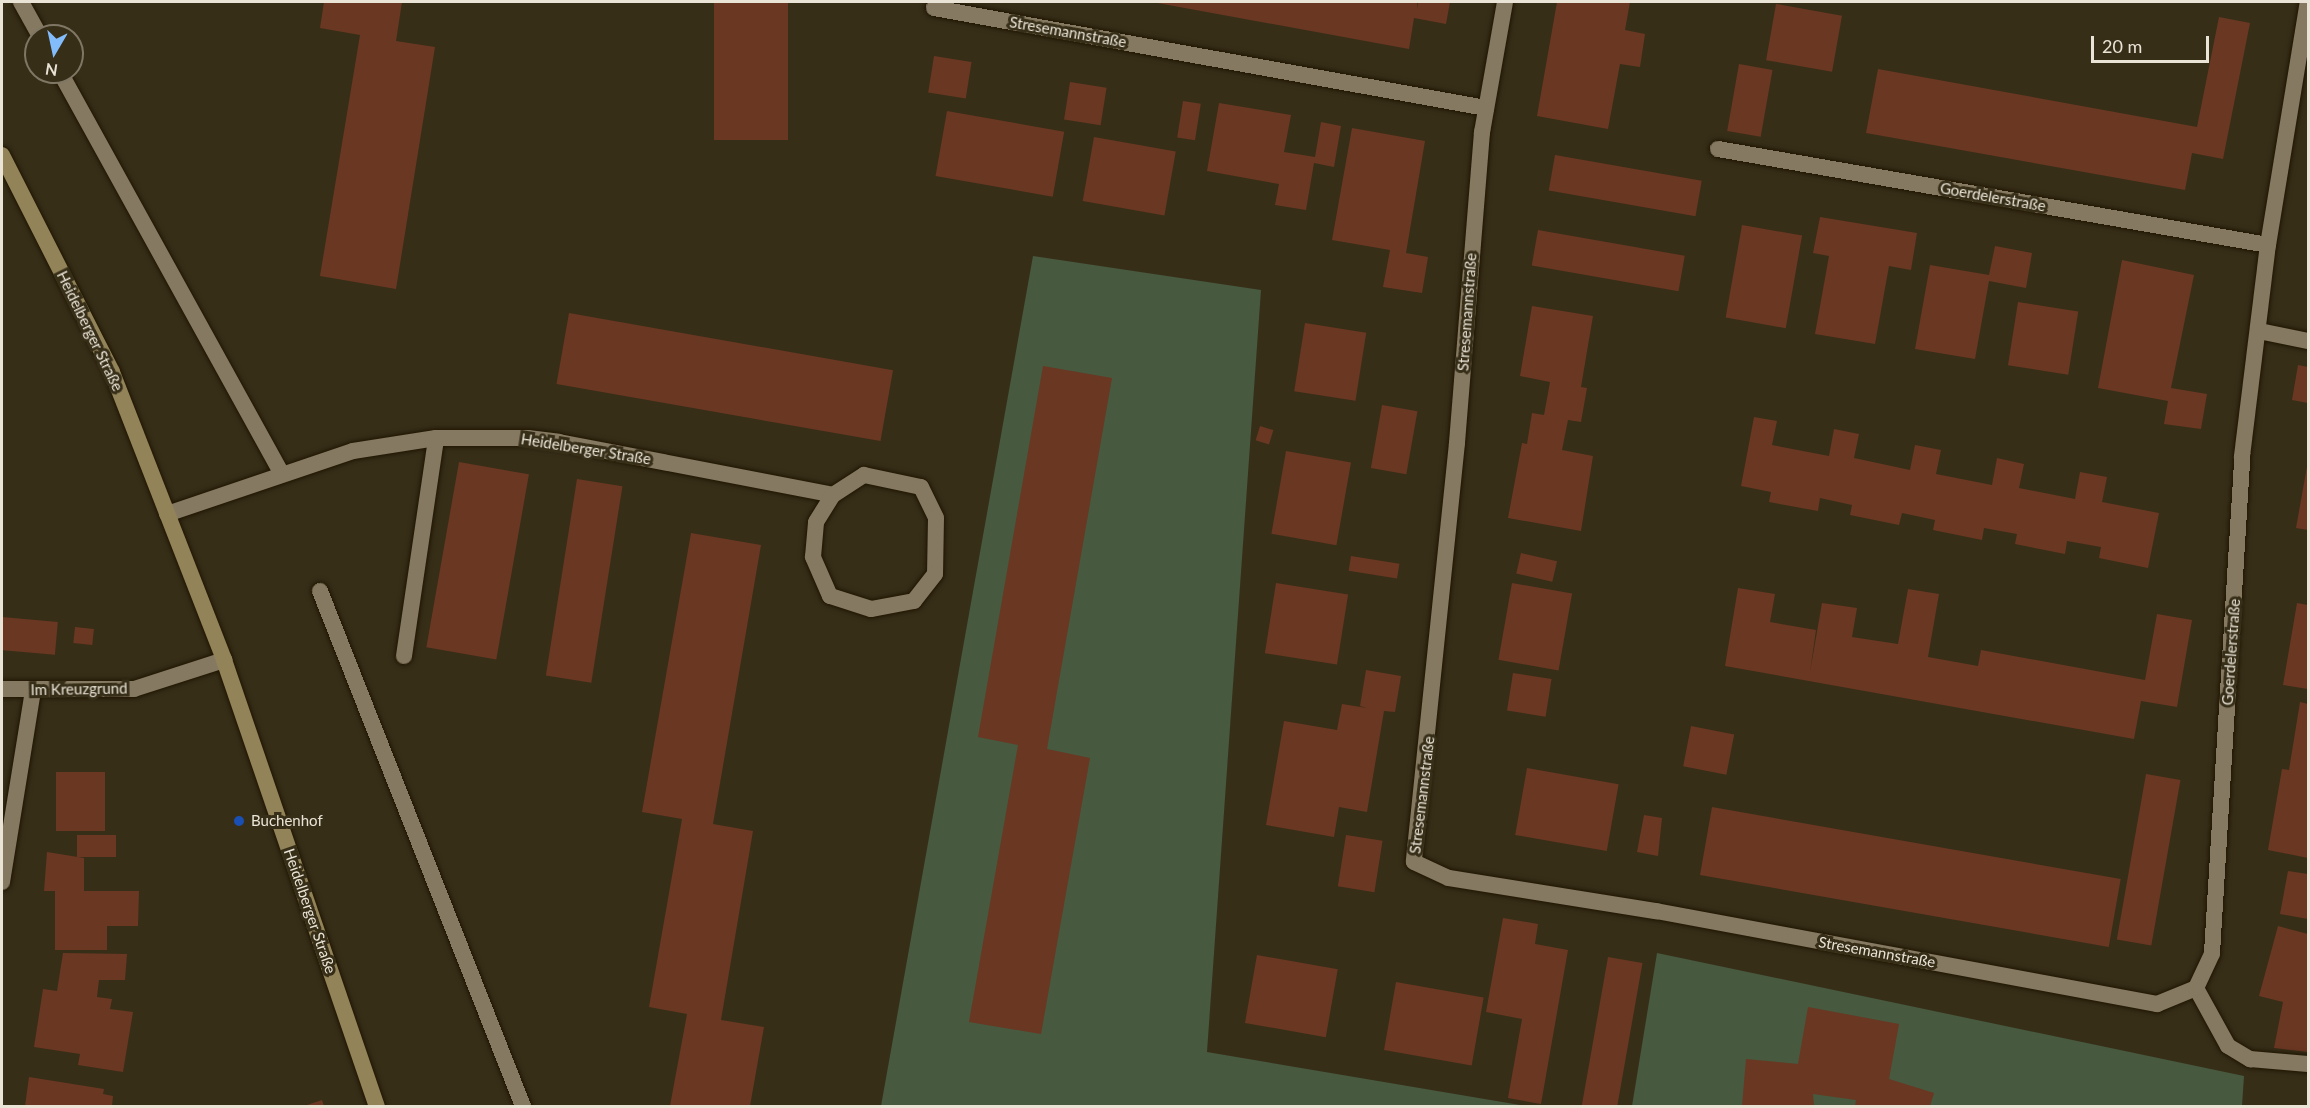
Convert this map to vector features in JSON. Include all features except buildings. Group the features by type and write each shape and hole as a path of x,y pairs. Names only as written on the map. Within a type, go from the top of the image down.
{"main road":[{"name":"Heidelberger Straße","path":"2,154 112,372 224,660 377,1107"}],"street":[{"path":"21,2 33,24"},
{"name":"Stresemannstraße","path":"1505,2 1486,108 1414,862 1449,878 2157,1004 2196,988"},
{"name":"Goerdelerstraße","path":"2196,988 2212,953 2242,456 2268,245 2308,2"},
{"name":"Stresemannstraße","path":"934,8 1486,108"},
{"path":"67,84 281,472"},
{"name":"Goerdelerstraße","path":"1718,149 2268,245"},
{"path":"2259,331 2308,341"},
{"path":"404,656 436,438"},
{"name":"Heidelberger Straße","path":"167,514 281,472 353,451 436,438 528,438 559,442 833,495"},
{"path":"864,476 921,487 936,518 935,574 914,601 871,609 830,596 813,557 816,522 833,495 864,476"},
{"path":"320,591 523,1107"},
{"name":"Im Kreuzgrund","path":"2,688 33,691 134,689 224,660"},
{"path":"2,882 33,691"},
{"path":"2196,988 2228,1046 2250,1059 2308,1064"}],"green space":[{"path":"1033,256 1261,290 1207,1052 1526,1106 881,1106"},
{"path":"1657,953 2244,1076 2242,1106 1632,1106"}],"place":[{"name":"Buchenhof","path":"239,821"}]}
